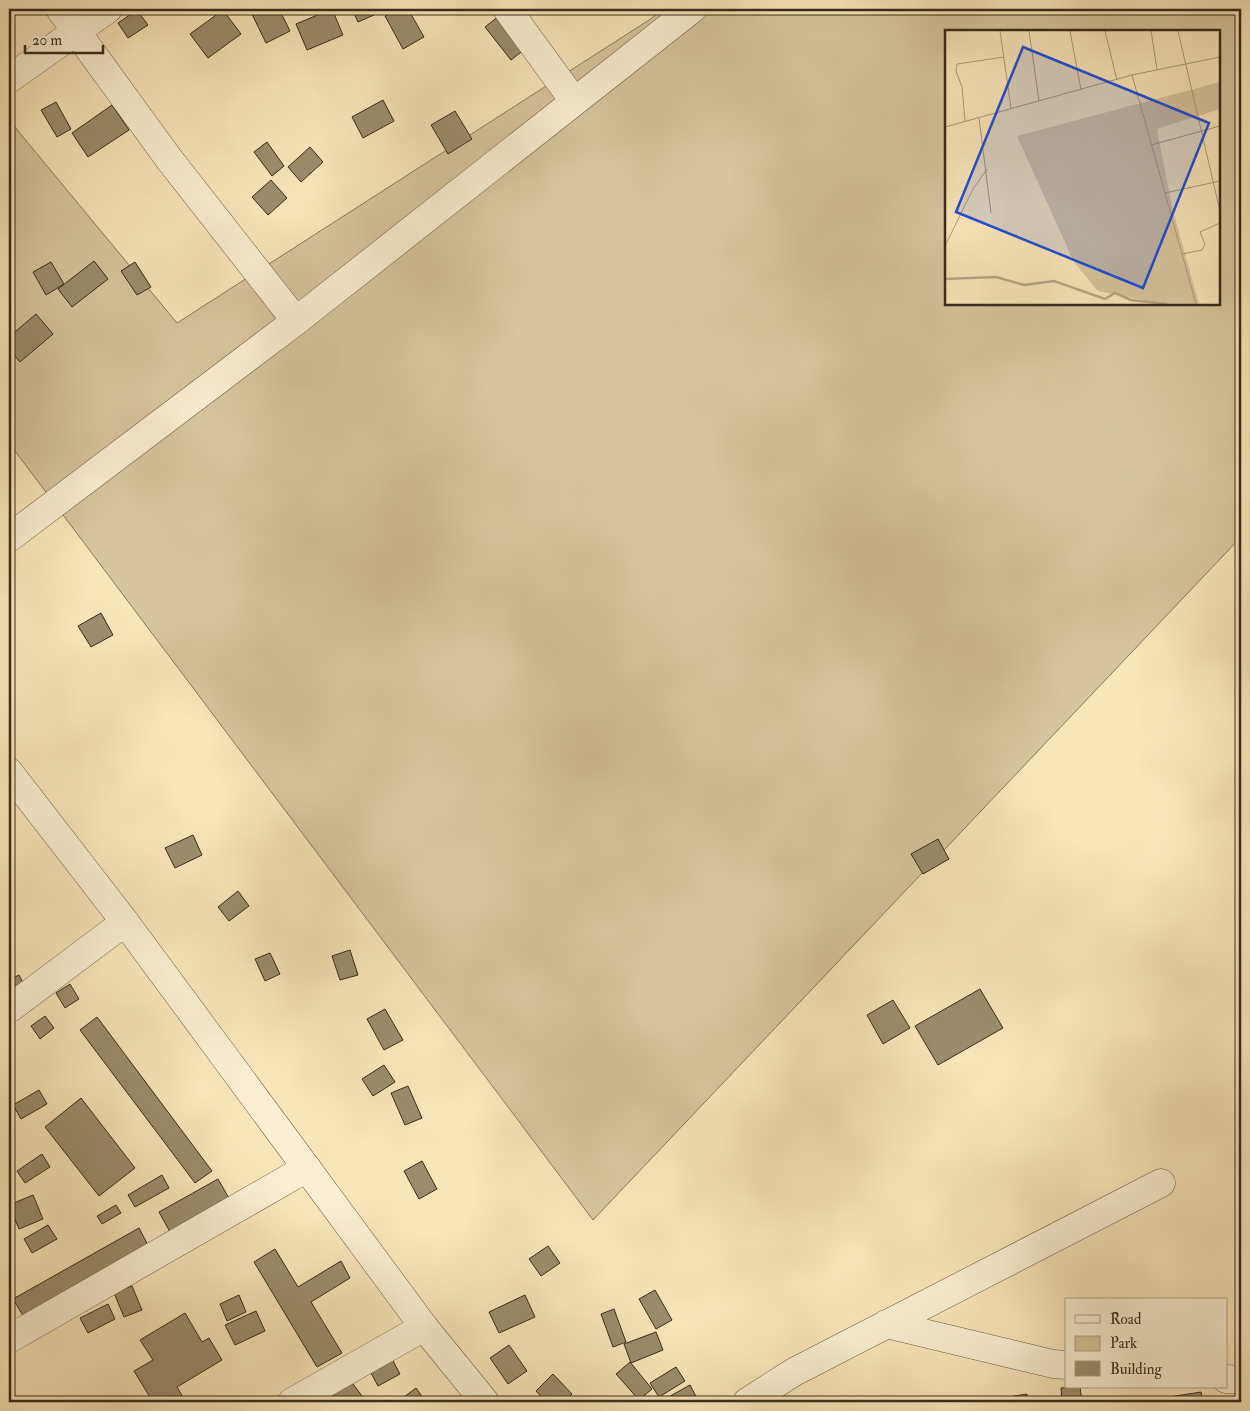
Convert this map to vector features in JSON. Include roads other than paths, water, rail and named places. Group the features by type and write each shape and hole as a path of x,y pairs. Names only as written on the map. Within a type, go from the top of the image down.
{"street":[{"path":"60,9 169,159 296,321"},
{"path":"9,79 108,9"},
{"path":"507,9 574,101"},
{"path":"9,538 296,321 692,9"},
{"path":"9,772 125,922 424,1327 485,1402"},
{"path":"9,1009 125,922"},
{"path":"9,1339 307,1168"},
{"path":"747,1402 794,1372 1161,1183"},
{"path":"886,1324 1053,1364 1065,1365"},
{"path":"292,1402 424,1327"},
{"path":"1228,1379 1241,1380"}]}
